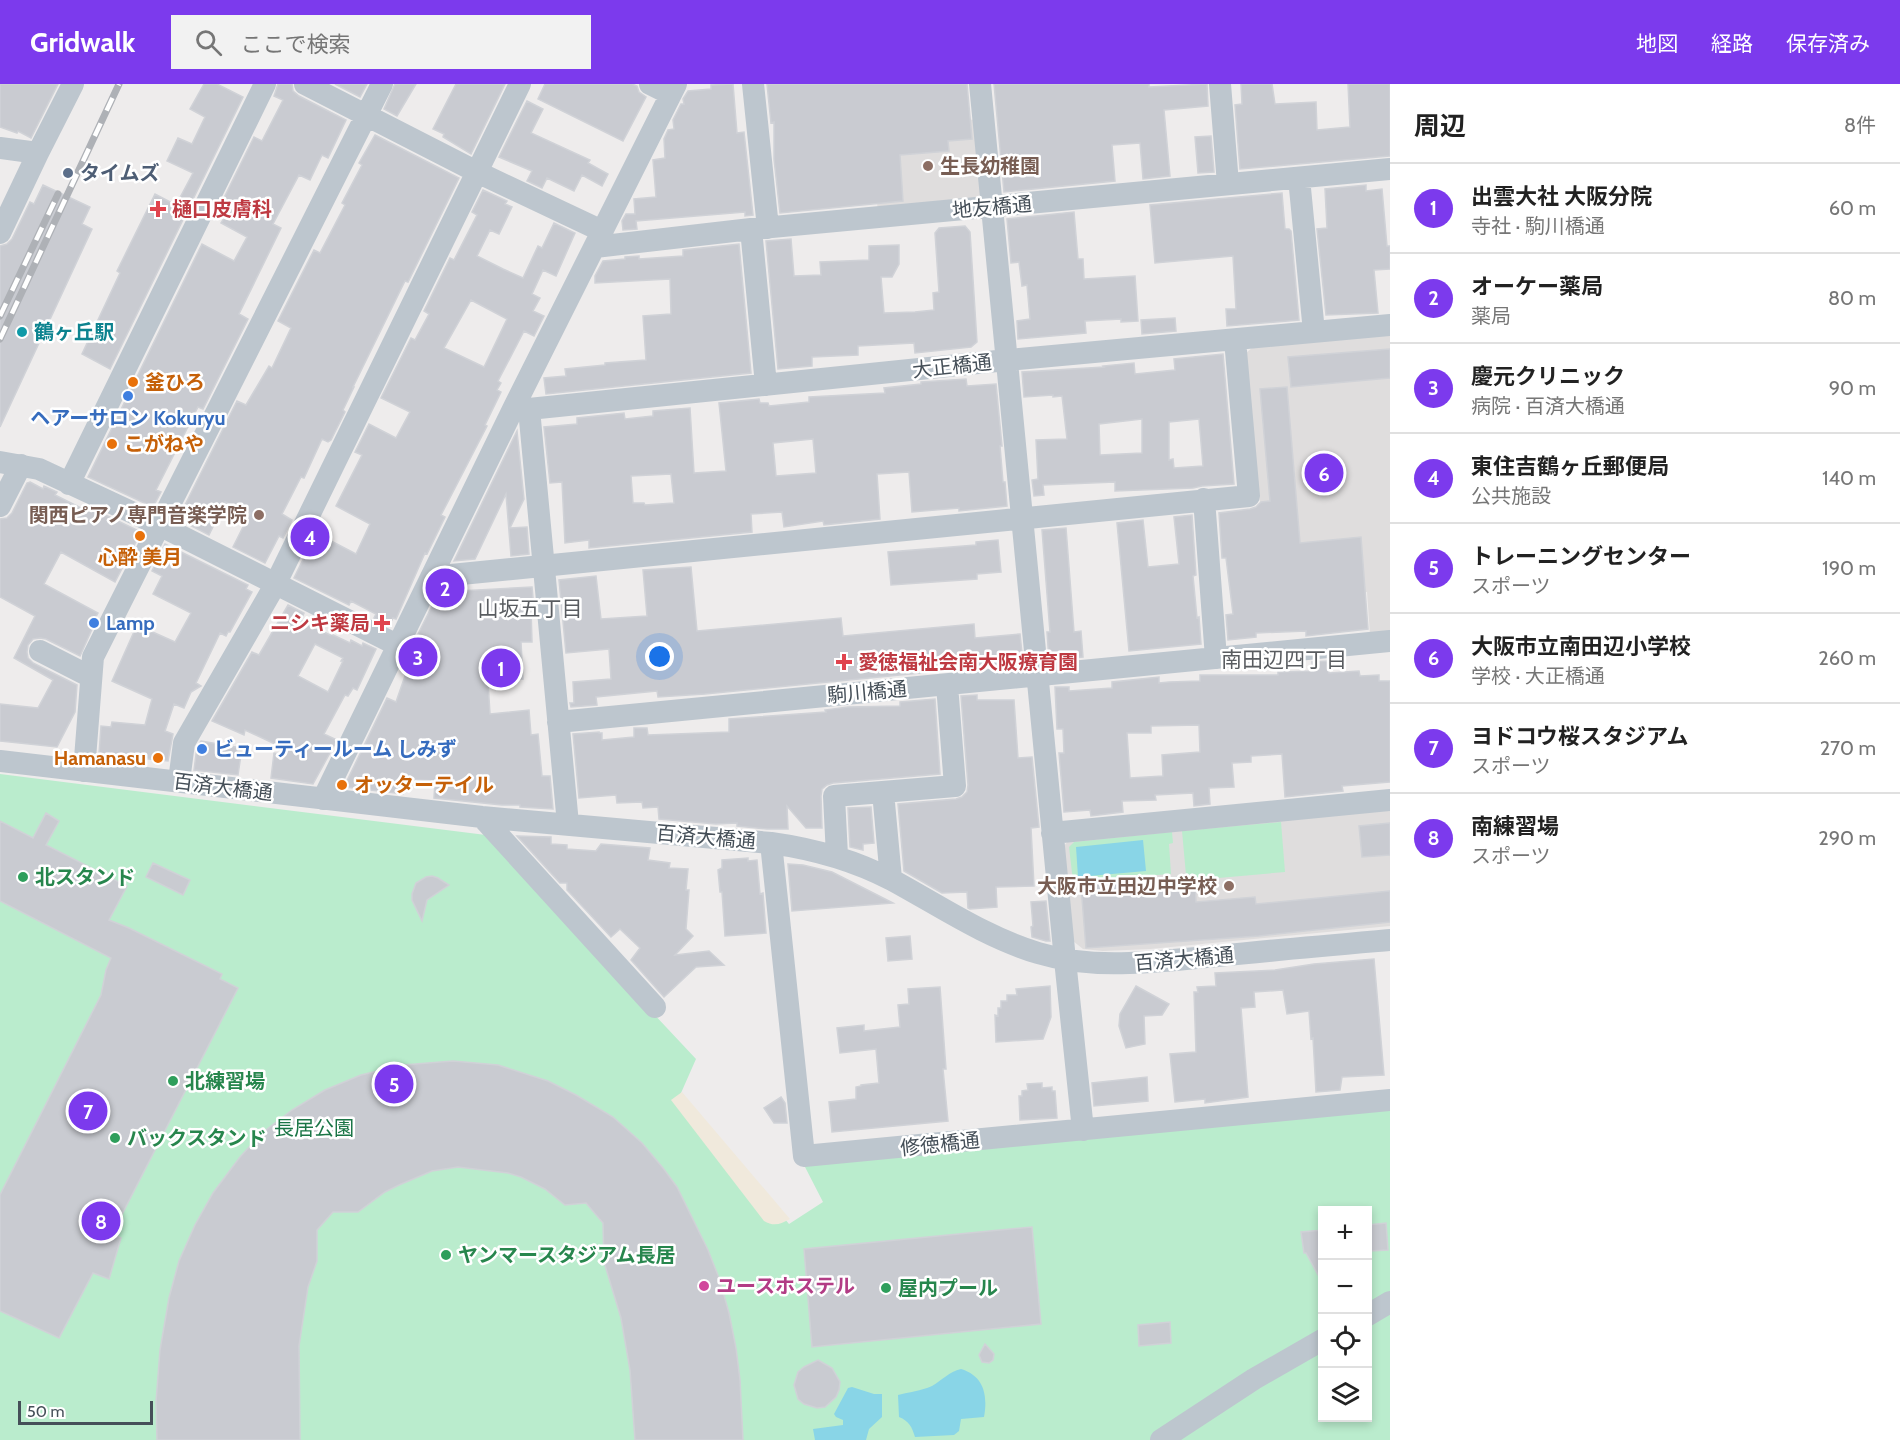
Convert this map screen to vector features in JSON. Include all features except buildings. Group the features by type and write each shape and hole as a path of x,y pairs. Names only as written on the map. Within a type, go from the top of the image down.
{"street":[{"path":"0,233 73,84"},
{"path":"69,484 265,84"},
{"path":"305,84 477,172 598,239"},
{"path":"84,771 93,657 382,84"},
{"path":"179,781 184,743 275,585 520,84"},
{"path":"323,799 431,577 522,407 598,239 673,89 650,84"},
{"path":"753,84 766,385"},
{"path":"980,84 1083,1130"},
{"path":"1220,84 1228,184"},
{"path":"0,148 38,153"},
{"name":"地友橋通","path":"598,239 760,228 1390,170"},
{"path":"1299,178 1314,332"},
{"name":"大正橋通","path":"522,407 1390,325"},
{"path":"431,577 1249,496 1235,340"},
{"path":"522,407 544,565 568,824"},
{"path":"0,506 10,463 39,469 159,525 399,646"},
{"path":"1204,500 1216,658"},
{"name":"駒川橋通","path":"558,722 1390,641"},
{"path":"40,651 91,677"},
{"path":"837,856 834,796 956,786 947,685"},
{"name":"百済大橋通","path":"0,761 482,817 771,843 802,848 837,856 891,879 999,939 1065,960 1123,964 1390,940"},
{"path":"883,792 891,879"},
{"path":"1053,833 1390,800"},
{"path":"482,817 655,1007"},
{"name":"修徳橋通","path":"771,843 804,1156 1390,1100"},
{"path":"1370,1314 1390,1302"},
{"path":"1161,1440 1254,1379 1318,1343"}],"shaded area":[{"name":"生長幼稚園","path":"978,119 986,202 878,212 870,130"},
{"path":"1390,335 1390,632 1370,634 1367,592 1270,601 1245,354 1253,347"},
{"name":"大阪市立田辺中学校","path":"1390,808 1390,926 1150,949 1103,951 1083,949 1073,941 1063,847 1070,839"}],"green space":[{"name":"長居公園","path":"0,774 486,835 696,1059 681,1093 789,1224 823,1202 804,1165 1390,1110 1390,1440 0,1440"},
{"path":"1281,822 1285,872 1196,880 1195,874 1186,875 1182,831"},
{"path":"1172,832 1173,843 1169,844 1171,874 1073,881 1069,847 1074,842"}],"sand":[{"path":"682,1092 790,1219 777,1224 764,1221 671,1100"}],"water":[{"path":"1143,840 1146,871 1078,877 1076,847"},
{"path":"961,1369 975,1376 983,1387 984,1417 961,1419 959,1431 954,1435 915,1437 910,1425 899,1417 898,1395 932,1386"},
{"path":"852,1387 874,1394 882,1394 882,1417 869,1429 866,1440 815,1440 813,1429 843,1425 843,1420 834,1414 848,1388"}],"railway":[{"path":"0,339 119,84"},
{"path":"0,316 58,194"}],"place":[{"name":"生長幼稚園","path":"928,166"},
{"name":"タイムズ","path":"68,173"},
{"name":"樋口皮膚科","path":"158,209"},
{"name":"鶴ヶ丘駅","path":"22,332"},
{"name":"釜ひろ","path":"133,382"},
{"name":"ヘアーサロン Kokuryu","path":"128,396"},
{"name":"こがねや","path":"112,444"},
{"name":"大阪市立南田辺小学校","path":"1324,473"},
{"name":"関西ピアノ専門音楽学院","path":"259,515"},
{"name":"心酔 美月","path":"140,536"},
{"name":"東住吉鶴ヶ丘郵便局","path":"310,537"},
{"name":"オーケー薬局","path":"445,588"},
{"name":"Lamp","path":"94,623"},
{"name":"ニシキ薬局","path":"382,623"},
{"name":"慶元クリニック","path":"418,657"},
{"name":"愛徳福祉会南大阪療育園","path":"844,662"},
{"name":"出雲大社 大阪分院","path":"501,668"},
{"name":"ビューティールーム しみず","path":"202,749"},
{"name":"Hamanasu","path":"158,758"},
{"name":"オッターテイル","path":"342,785"},
{"name":"北スタンド","path":"23,877"},
{"name":"大阪市立田辺中学校","path":"1229,886"},
{"name":"北練習場","path":"173,1081"},
{"name":"トレーニングセンター","path":"394,1084"},
{"name":"ヨドコウ桜スタジアム","path":"88,1111"},
{"name":"バックスタンド","path":"115,1138"},
{"name":"南練習場","path":"101,1221"},
{"name":"ヤンマースタジアム長居","path":"446,1255"},
{"name":"ユースホステル","path":"704,1286"},
{"name":"屋内プール","path":"886,1288"}],"district":[{"name":"山坂五丁目","path":"530,609"},
{"name":"南田辺四丁目","path":"1284,660"}]}
